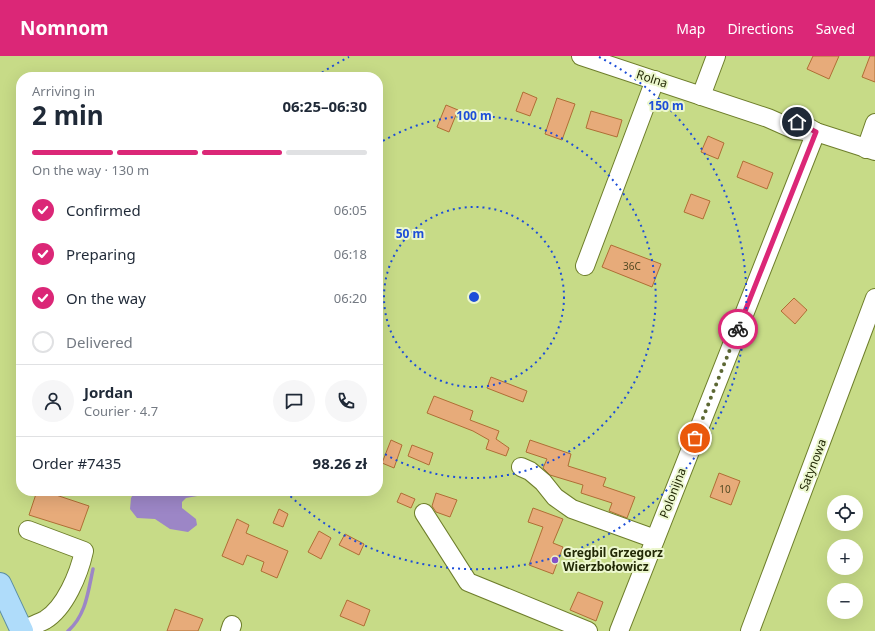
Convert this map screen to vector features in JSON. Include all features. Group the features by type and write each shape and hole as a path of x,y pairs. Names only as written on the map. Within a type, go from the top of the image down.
{"main road":[{"path":"0,584 22,630"}],"street":[{"name":"Rolna","path":"581,56 768,118 795,130 816,132 871,150"},
{"path":"701,96 716,56"},
{"path":"585,266 655,80"},
{"path":"871,150 875,123"},
{"name":"Polonijna","path":"619,631 816,132"},
{"name":"Satynowa","path":"750,631 875,298"},
{"path":"521,467 530,470 543,482 555,497 572,509 655,539"},
{"path":"424,512 468,582 588,631"},
{"path":"22,630 46,619 62,604 81,564 84,552 28,530"}],"shaded area":[{"path":"132,496 197,496 186,498 182,502 182,508 196,519 197,525 188,532 170,529 155,519 137,518 130,509"}],"building":[{"path":"813,56 839,56 829,79 807,69"},
{"path":"870,56 875,56 875,82 862,77"},
{"path":"523,92 537,98 530,116 516,111"},
{"path":"557,98 575,104 562,140 545,134"},
{"path":"446,105 458,110 449,132 437,127"},
{"path":"591,111 622,120 617,137 586,128"},
{"path":"708,136 724,143 718,159 701,152"},
{"path":"743,161 773,173 767,189 737,177"},
{"path":"691,194 710,201 703,219 684,212"},
{"path":"611,245 661,264 652,287 602,267"},
{"path":"794,298 807,310 795,324 781,311"},
{"path":"491,377 527,391 523,402 487,388"},
{"path":"434,396 473,411 470,420 499,431 496,439 509,448 506,456 486,449 489,440 473,431 427,413"},
{"path":"391,440 402,445 394,468 383,463"},
{"path":"530,440 571,454 568,466 606,478 603,486 635,497 627,518 609,511 612,503 581,493 583,485 550,475 543,468 547,459 526,452"},
{"path":"412,445 433,453 429,465 408,456"},
{"path":"719,473 740,481 731,505 710,497"},
{"path":"401,493 415,499 411,508 397,502"},
{"path":"436,493 457,500 450,517 436,512 432,506"},
{"path":"35,496 59,496 89,506 80,531 29,515"},
{"path":"533,508 563,519 553,543 563,547 553,574 529,565 543,527 528,522"},
{"path":"279,509 288,514 283,527 273,523"},
{"path":"237,519 249,525 246,533 288,551 277,578 261,571 264,562 247,555 243,565 222,556"},
{"path":"319,531 331,538 321,559 308,552"},
{"path":"345,534 364,544 359,555 339,545"},
{"path":"578,592 603,602 596,621 570,610"},
{"path":"347,600 370,610 364,626 340,616"},
{"path":"175,609 203,619 198,631 167,631"}],"waterway":[{"path":"68,631 74,625 83,610 88,595 93,569"}],"way so far":[{"path":"695,438 738,329"}],"place":[{"name":"Gregbil Grzegorz Wierzbołowicz","path":"555,560"}],"route":[{"path":"738,329 816,132 797,122"}]}
